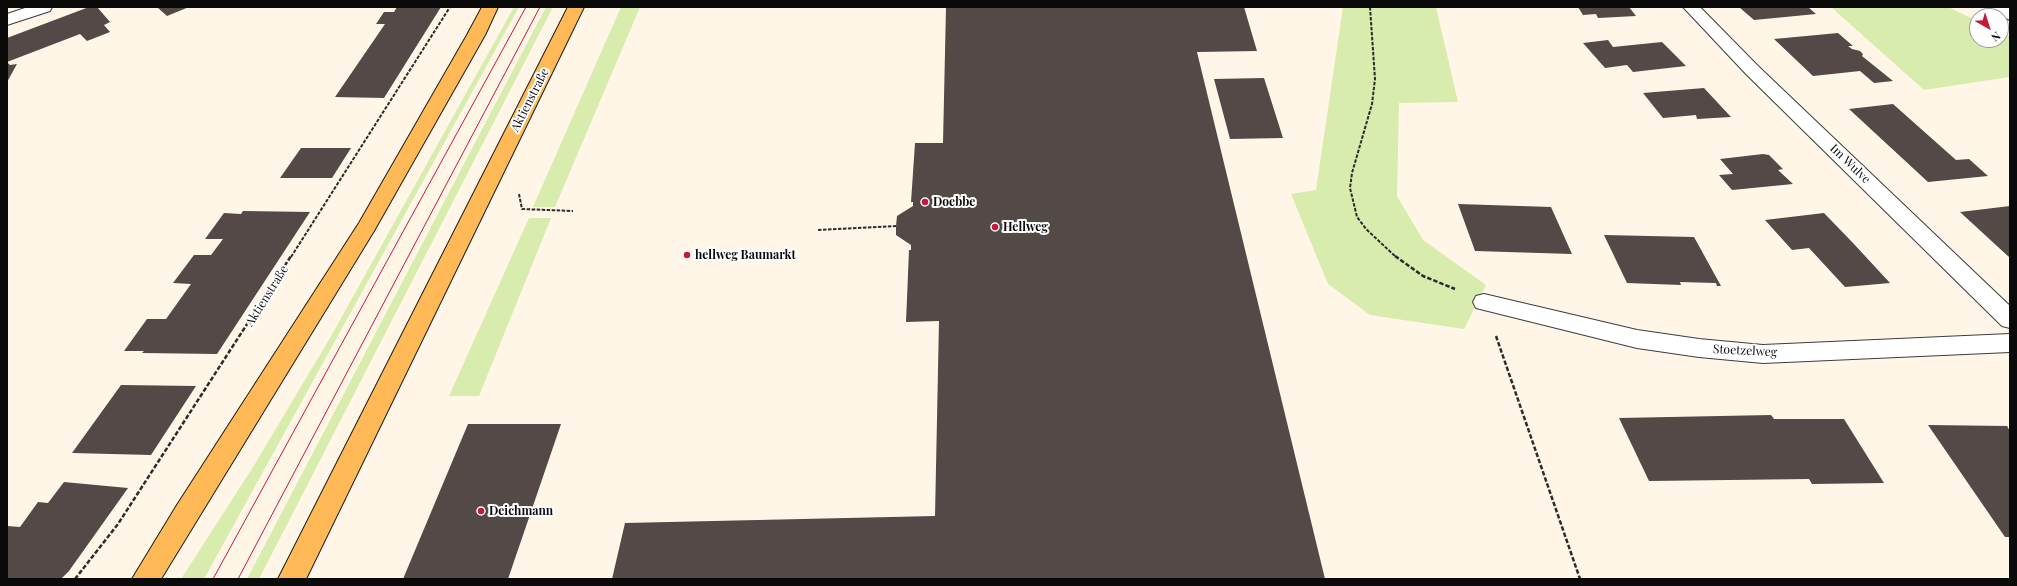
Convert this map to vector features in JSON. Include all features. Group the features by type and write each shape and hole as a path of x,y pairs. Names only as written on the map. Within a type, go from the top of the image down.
{"main road":[{"path":"146,579 368,226 476,35 490,7"},
{"name":"Aktienstraße","path":"292,579 576,7"},
{"path":"138,579 160,555"}],"street":[{"path":"7,20 44,7"},
{"name":"Im Wulve","path":"1691,7 1752,70 2010,320"},
{"path":"1996,7 2010,15"},
{"name":"Stoetzelweg","path":"1484,302 1636,339 1707,349 1763,354 2010,343"}],"path":[{"name":"Aktienstraße","path":"75,579 118,524 183,426 450,7"},
{"path":"1370,7 1375,79 1372,104 1352,173 1350,188 1352,202 1357,217 1366,229 1401,262 1423,276 1484,302 1580,579"},
{"path":"522,209 574,211"},
{"path":"818,230 896,226"}],"green space":[{"path":"514,7 519,7 204,579 181,579 253,467 330,338"},
{"path":"546,7 553,7 259,579 247,579"},
{"path":"621,7 640,7 555,207 533,207"},
{"path":"1343,7 1436,7 1458,102 1399,103 1397,196 1423,240 1486,285 1464,329 1370,315 1328,284 1291,194 1316,190"},
{"path":"1831,7 1948,7 1969,17 1969,48 2009,48 2010,36 2010,77 1924,90"},
{"path":"529,218 551,218 479,396 449,396"}],"building":[{"path":"89,7 97,7 110,22 104,25 110,32 87,41 80,34 7,62 7,38"},
{"path":"157,7 189,7 167,16"},
{"path":"397,7 441,7 384,98 335,97 385,24 376,24 384,12 394,12"},
{"path":"946,7 1244,7 1257,51 1197,52 1325,579 612,579 625,523 935,516 939,321 906,322 909,250 911,250 911,245 896,235 896,226 897,216 913,206 913,202 911,202 915,143 943,143"},
{"path":"1578,7 1629,7 1636,16 1598,18 1596,14 1583,15"},
{"path":"1739,7 1808,7 1816,14 1754,20"},
{"path":"1838,33 1853,46 1848,46 1852,49 1860,51 1863,54 1862,56 1893,81 1874,83 1860,71 1813,76 1774,39"},
{"path":"1608,40 1613,47 1662,42 1686,66 1633,72 1627,65 1605,68 1583,43"},
{"path":"7,62 10,65 17,64 7,82"},
{"path":"1264,78 1283,138 1230,139 1214,79"},
{"path":"1704,88 1731,117 1697,119 1696,115 1663,118 1643,93"},
{"path":"1893,104 1956,160 1969,159 1988,176 1928,182 1849,109"},
{"path":"301,148 351,148 332,178 280,178"},
{"path":"1763,154 1769,155 1783,169 1778,170 1793,184 1732,190 1719,175 1733,174 1720,159"},
{"path":"1458,204 1551,207 1572,254 1475,251"},
{"path":"2010,206 2010,258 1960,212"},
{"path":"243,211 310,212 217,354 142,353 144,351 124,351 147,319 166,319 191,284 173,283 194,255 211,255 223,239 205,239 224,213 241,214"},
{"path":"1824,213 1890,283 1845,287 1809,248 1792,250 1765,220"},
{"path":"1604,235 1694,237 1721,286 1717,286 1716,283 1680,282 1681,285 1627,283"},
{"path":"121,385 196,386 151,455 72,453"},
{"path":"1771,415 1774,419 1844,419 1884,483 1812,484 1809,479 1649,481 1619,418"},
{"name":"Deichmann","path":"468,424 561,424 508,579 403,579"},
{"path":"1928,425 2007,426 2010,431 2010,537 2005,537"},
{"path":"64,482 128,488 69,571 61,579 7,579 7,526 20,527 38,502 48,503"}],"tram line":[{"path":"213,579 526,7"},
{"path":"238,579 540,7"}],"place":[{"name":"Doebbe","path":"925,202"},
{"name":"Hellweg","path":"995,227"},
{"name":"hellweg Baumarkt","path":"687,255"},
{"name":"Deichmann","path":"481,511"}]}
